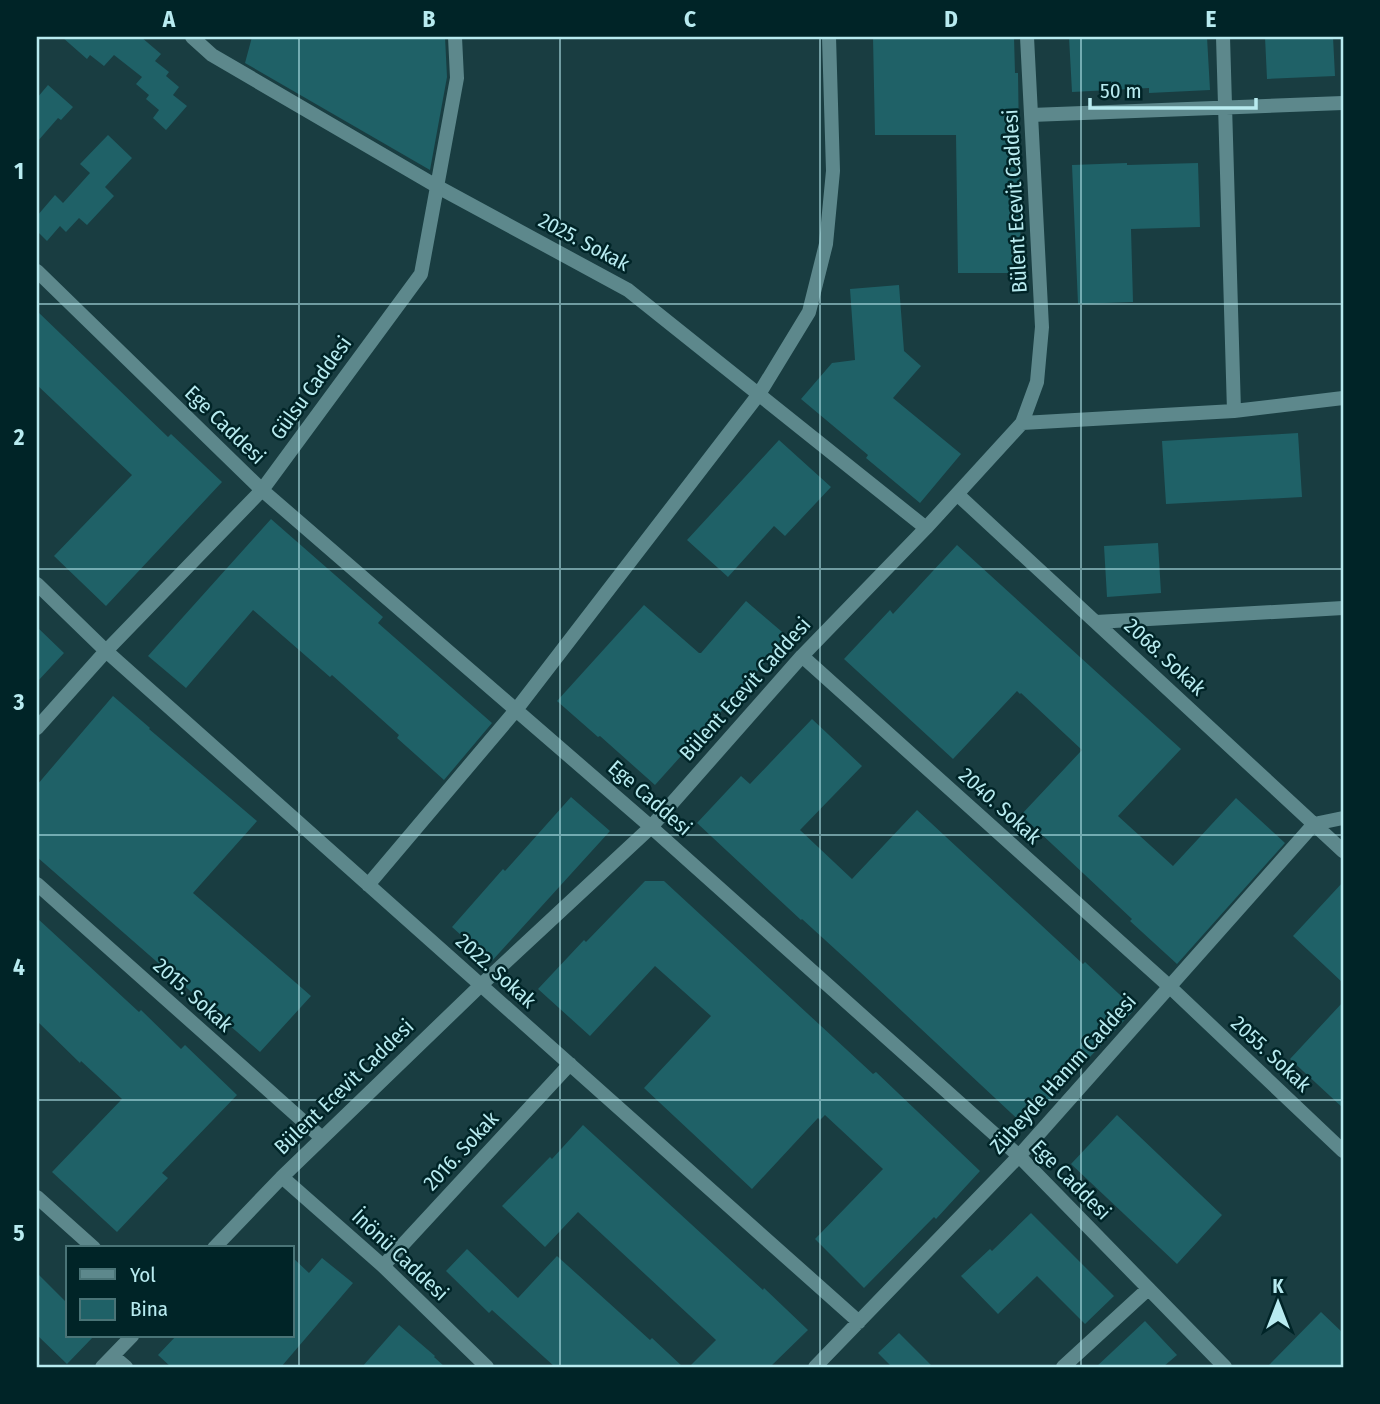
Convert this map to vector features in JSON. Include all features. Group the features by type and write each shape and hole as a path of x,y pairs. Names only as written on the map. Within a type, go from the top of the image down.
{"street":[{"name":"2025. Sokak","path":"192,37 212,55 438,187 628,290 926,528"},
{"name":"Gülsu Caddesi","path":"37,728 106,651 262,490 421,274 457,78 455,37"},
{"path":"368,885 516,710 760,394 809,312 826,244 833,171 829,37"},
{"name":"Bülent Ecevit Caddesi","path":"216,1246 322,1138 651,827 802,656 926,528 1022,423 1037,382 1042,327 1027,37"},
{"path":"1223,37 1234,411"},
{"path":"1031,115 1343,103"},
{"name":"Ege Caddesi","path":"37,271 262,490 651,827 1018,1156 1225,1367"},
{"path":"1022,423 1234,411 1343,398"},
{"name":"2068. Sokak","path":"957,494 1343,851"},
{"name":"2022. Sokak","path":"37,584 106,651 859,1322"},
{"path":"1096,622 1343,608"},
{"name":"2040. Sokak","path":"802,656 1170,987"},
{"path":"1314,824 1343,818"},
{"name":"Zübeyde Hanım Caddesi","path":"815,1367 1018,1156 1314,824"},
{"name":"2015. Sokak","path":"37,884 322,1138"},
{"name":"2055. Sokak","path":"1170,987 1343,1151"},
{"name":"2016. Sokak","path":"383,1266 570,1064"},
{"name":"İnönü Caddesi","path":"282,1177 383,1266 488,1367"},
{"path":"37,1198 91,1246"},
{"path":"1063,1367 1148,1289"},
{"path":"102,1367 130,1338"},
{"path":"113,1356 126,1367"}],"building":[{"path":"62,37 141,37 161,54 155,61 169,72 166,76 179,87 173,95 187,106 166,130 153,118 159,110 146,99 149,95 136,84 142,77 114,55 104,66 90,55 87,59"},
{"path":"252,37 445,37 447,77 430,170 245,63"},
{"path":"873,37 1014,37 1015,73 1018,73 1021,273 958,273 956,135 875,135"},
{"path":"1069,37 1207,37 1210,90 1149,93 1149,88 1072,92"},
{"path":"1265,37 1333,37 1335,76 1267,79"},
{"path":"48,85 73,107 61,120 58,118 37,142 37,98"},
{"path":"108,135 132,158 105,187 114,196 87,225 79,218 66,232 60,226 47,241 37,231 37,216 55,195 63,203 90,173 80,164"},
{"path":"1198,163 1200,227 1131,229 1133,302 1078,304 1072,165"},
{"path":"899,285 904,351 921,366 893,398 961,454 920,503 801,399 832,363 855,360 850,289"},
{"path":"37,311 168,437 171,434 222,482 106,606 54,556 132,475 37,385"},
{"path":"1298,433 1302,497 1166,504 1162,441"},
{"path":"779,440 831,487 785,536 774,526 728,577 687,540"},
{"path":"271,519 383,617 378,623 492,723 444,780 332,675 330,677 253,610 186,688 148,656"},
{"path":"1158,543 1161,593 1107,597 1104,546"},
{"path":"957,545 1181,749 1118,816 1173,866 1236,798 1285,843 1177,964 1021,815 1082,750 1021,693 1017,691 953,759 844,659 890,610 893,614"},
{"path":"746,601 788,637 655,785 557,701 644,605 701,653"},
{"path":"37,627 64,653 37,682"},
{"path":"113,696 257,821 193,893 311,996 260,1052 37,857 37,785"},
{"path":"812,719 862,766 800,830 852,879 917,810 1135,1009 1025,1126 697,823 741,776 750,784"},
{"path":"571,797 610,831 491,962 452,927"},
{"path":"645,881 664,881 873,1074 876,1072 980,1171 936,1219 934,1217 864,1288 815,1239 883,1169 825,1115 820,1120 818,1118 752,1189 644,1088 711,1016 655,966 590,1036 538,989"},
{"path":"1343,882 1343,983 1293,936"},
{"path":"37,918 181,1049 185,1045 237,1095 162,1173 168,1178 117,1232 52,1172 122,1099 37,1021"},
{"path":"1343,1002 1343,1108 1290,1059"},
{"path":"1117,1115 1222,1215 1177,1264 1071,1164"},
{"path":"583,1125 808,1330 770,1367 689,1367 716,1340 578,1212 545,1247 502,1206 550,1157 552,1159"},
{"path":"1031,1213 1114,1296 1085,1324 1037,1276 998,1314 961,1276 990,1249 992,1251"},
{"path":"467,1249 518,1298 557,1256 683,1367 555,1367 492,1310 489,1313 446,1271"},
{"path":"322,1258 353,1283 281,1367 171,1367 158,1355 174,1338 294,1338 294,1259 309,1273"},
{"path":"37,1273 66,1302 66,1338 92,1338 67,1364 37,1335"},
{"path":"1321,1312 1343,1333 1343,1367 1267,1367"},
{"path":"1145,1321 1177,1355 1163,1367 1096,1367"},
{"path":"399,1325 435,1356 445,1367 362,1367"},
{"path":"899,1333 933,1367 892,1367 878,1353"}]}
